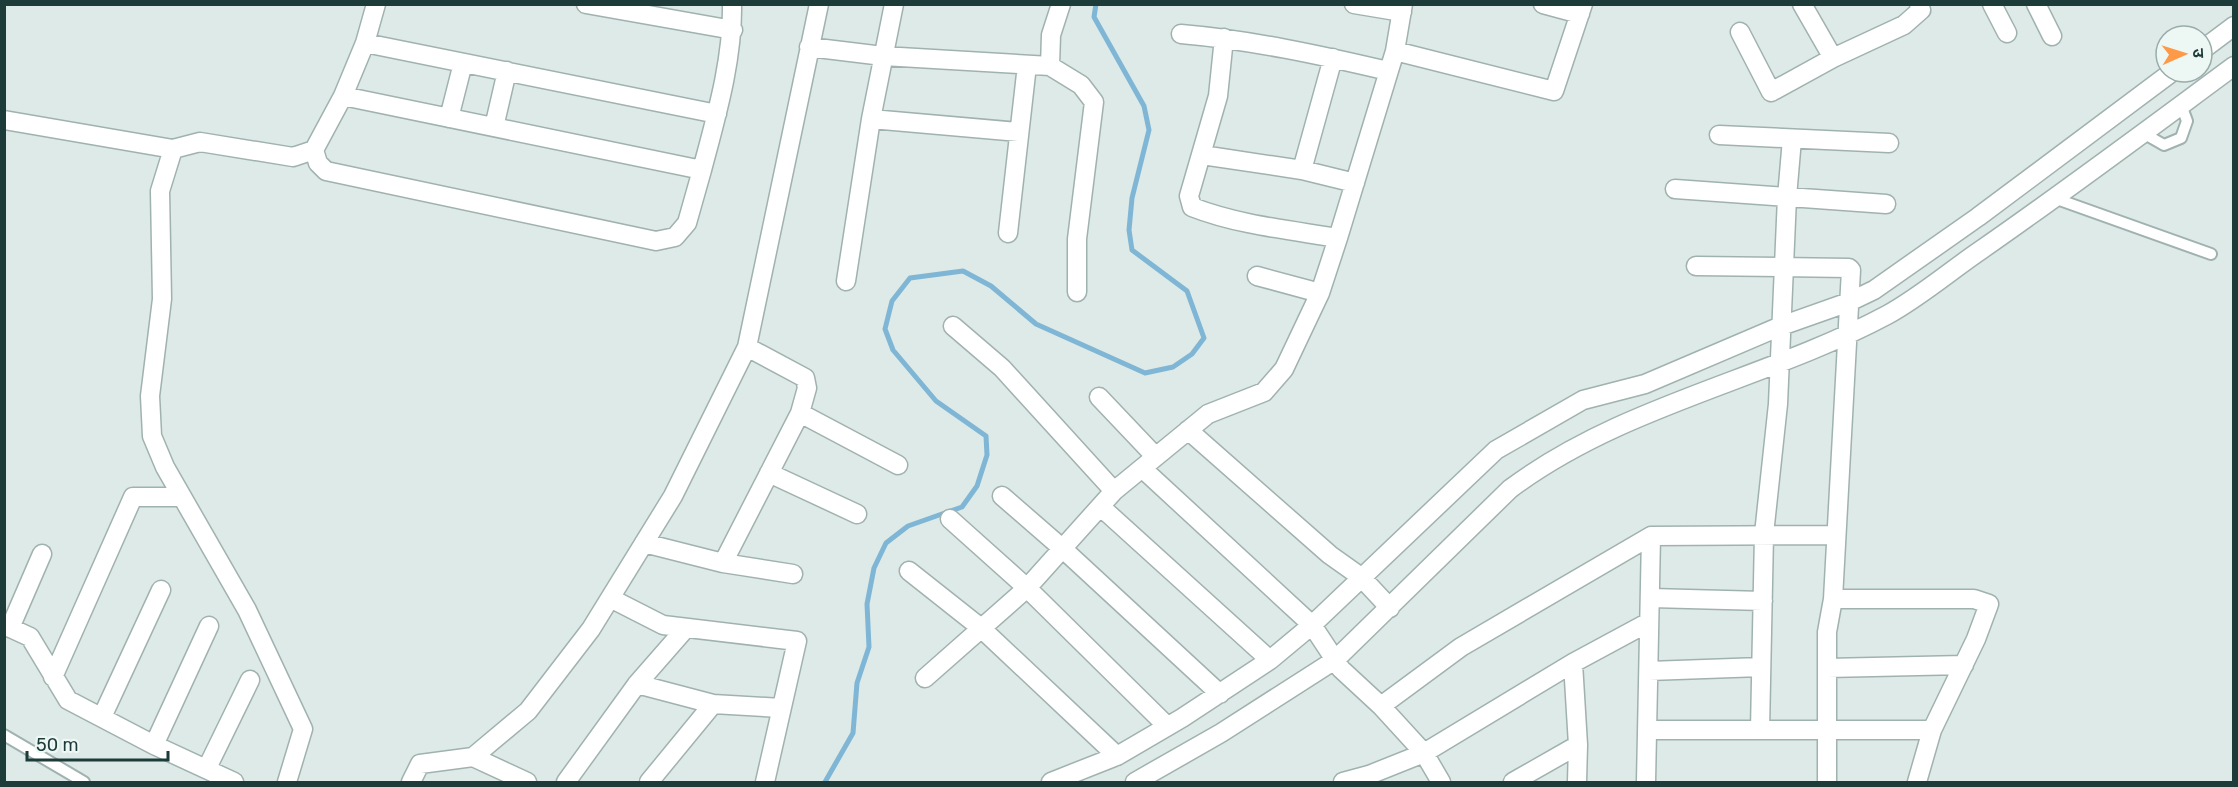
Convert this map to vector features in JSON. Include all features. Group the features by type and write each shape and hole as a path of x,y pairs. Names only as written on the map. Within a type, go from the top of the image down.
{"street":[{"path":"4,120 173,149 200,142 293,157 314,150 343,96 365,43 376,4"},
{"path":"586,4 732,30"},
{"path":"314,150 318,164 326,171 656,241 675,237 687,223 717,114 732,30 732,4"},
{"path":"411,783 420,764 473,757 528,711 591,629 673,496 747,347 819,4"},
{"path":"846,281 872,119 894,4"},
{"path":"1050,66 1051,35 1062,4"},
{"path":"925,678 1027,588 1114,491 1208,414 1264,392 1284,369 1320,292 1338,238 1395,51 1403,8 1354,4"},
{"path":"1395,51 1554,91 1582,9 1543,4"},
{"path":"1802,4 1833,58"},
{"path":"1740,32 1771,92 1833,58 1904,25 1921,10 1919,4"},
{"path":"1992,4 2007,33"},
{"path":"2036,4 2052,36"},
{"path":"2214,41 2234,26"},
{"path":"1180,34 1224,38 1333,58 1388,71"},
{"path":"1224,38 1218,96 1189,196 1192,207 1207,213 1259,225 1338,238"},
{"path":"365,43 717,114"},
{"path":"809,47 883,56 1050,66 1081,85 1094,102 1079,210 1077,292"},
{"path":"1302,170 1333,58"},
{"path":"449,118 463,63"},
{"path":"1008,233 1027,65"},
{"path":"1135,783 1338,665 1390,608 1510,489 1538,468 1606,431 1779,364 1890,313 2054,198 2234,66"},
{"path":"494,127 507,71"},
{"path":"1051,783 1117,756 1220,694 1270,660 1312,626 1496,450 1583,400 1645,384 1781,326 1849,302 1874,290 2156,84"},
{"path":"343,96 702,170"},
{"path":"872,119 1019,132"},
{"path":"1719,135 1889,143"},
{"path":"1760,730 1764,534 1778,404 1787,196 1792,139"},
{"path":"2078,143 2095,168"},
{"path":"173,149 160,191 162,299 150,396 152,436 165,467 247,610 303,729 287,783"},
{"path":"1202,155 1302,170 1355,183"},
{"path":"1675,189 1886,204"},
{"path":"1955,233 1971,257"},
{"path":"1696,266 1849,268 1851,273 1833,599 1827,632 1827,783"},
{"path":"1257,276 1320,292"},
{"path":"953,326 1002,368 1114,491"},
{"path":"723,563 800,413 807,388 805,378 747,347"},
{"path":"1099,397 1149,463 1312,626 1338,665 1354,683 1381,706 1424,753 1441,783"},
{"path":"800,413 898,465"},
{"path":"1188,430 1330,555 1361,577 1390,608"},
{"path":"769,473 857,514"},
{"path":"1002,496 1220,694"},
{"path":"53,677 133,497 182,497"},
{"path":"1101,507 1270,660"},
{"path":"950,519 1027,588 1167,726"},
{"path":"1381,706 1461,647 1651,536 1836,535"},
{"path":"1646,783 1651,536"},
{"path":"644,543 723,563 793,574"},
{"path":"42,554 7,627 30,637 68,700 234,783"},
{"path":"909,571 981,628 1117,756"},
{"path":"102,717 161,590"},
{"path":"610,598 663,625 797,641 765,783"},
{"path":"1651,598 1763,601"},
{"path":"1833,599 1974,599 1989,604 1964,665 1932,730 1917,783"},
{"path":"1342,783 1371,779 1424,753 1573,663 1649,622"},
{"path":"154,745 209,626"},
{"path":"566,783 637,684 686,628"},
{"path":"1573,663 1578,745 1577,783"},
{"path":"1827,669 1964,665"},
{"path":"1649,671 1761,667"},
{"path":"207,768 250,680"},
{"path":"637,684 713,704 782,708"},
{"path":"649,783 713,704"},
{"path":"1647,730 1932,730"},
{"path":"1513,783 1578,745"},
{"path":"473,757 527,783"}],"lane":[{"path":"2143,133 2164,145 2181,138 2187,122 2181,105"},
{"path":"2054,198 2211,254"},
{"path":"4,735 84,783"}],"waterway":[{"path":"825,782 853,733 857,683 869,647 867,604 874,568 886,543 908,526 962,507 977,486 987,455 986,436 936,401 893,350 885,329 892,301 910,278 963,271 991,286 1036,324 1145,373 1173,367 1192,354 1204,338 1187,291 1132,250 1129,230 1132,198 1149,130 1144,106 1094,17 1096,4"}]}
